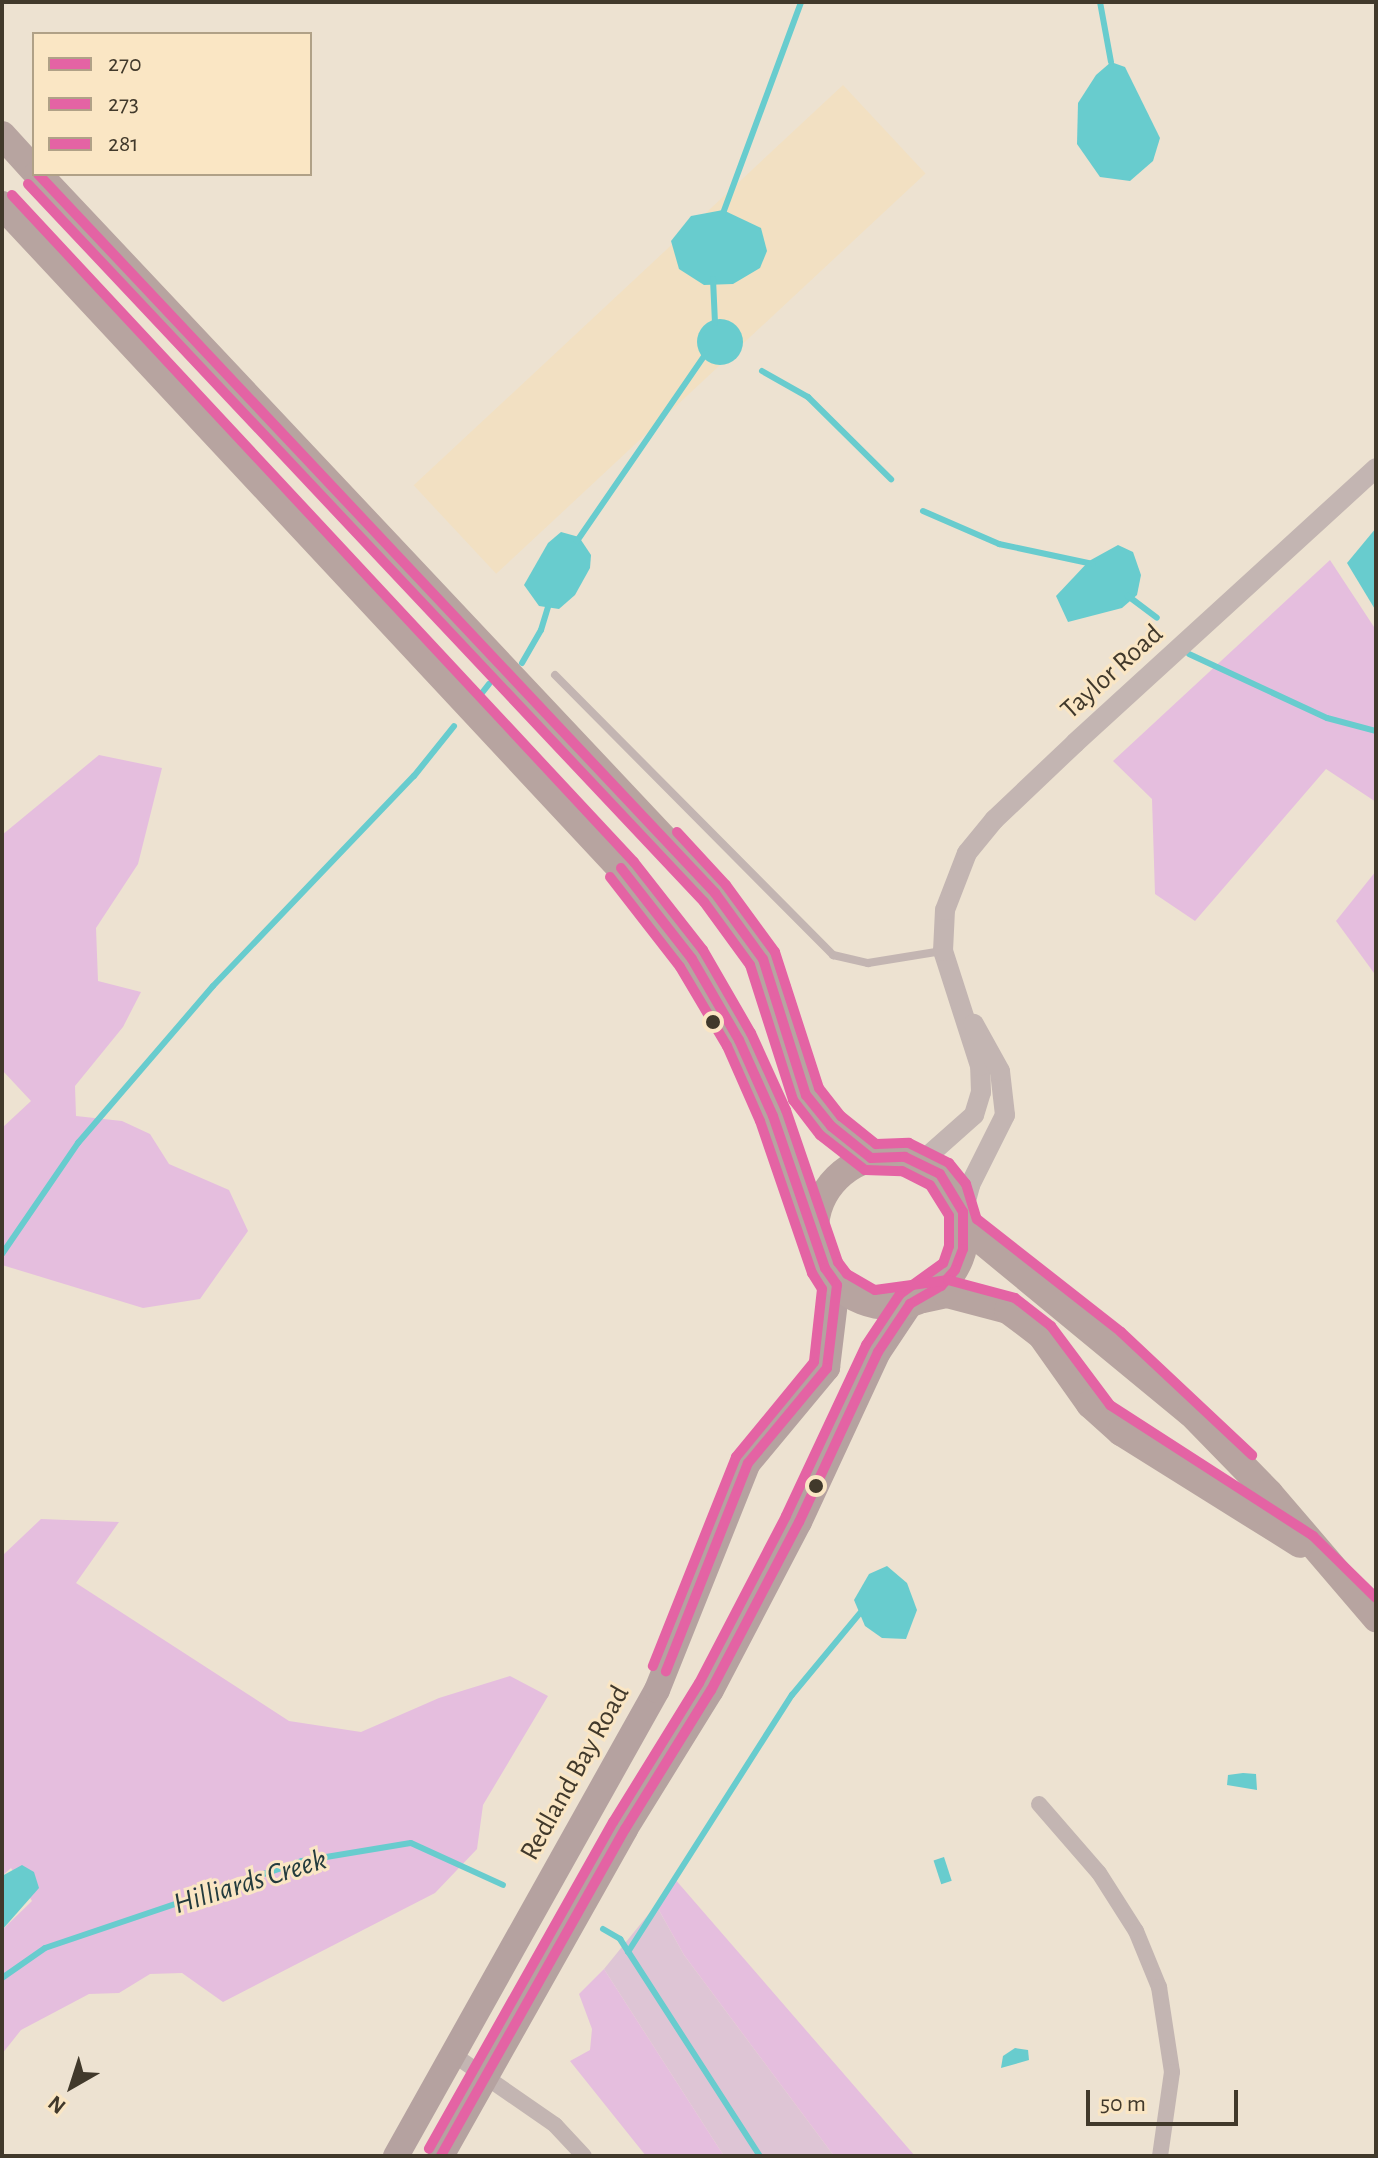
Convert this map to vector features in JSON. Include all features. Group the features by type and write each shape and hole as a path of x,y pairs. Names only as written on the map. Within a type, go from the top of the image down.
{"highway":[{"path":"2,135 32,168"},
{"path":"40,176 715,893 750,938 777,989 806,1095 831,1126 871,1158"},
{"path":"2,205 624,872 692,959 739,1040 814,1227 817,1248 837,1285 871,1304 916,1301 947,1294 982,1299 1029,1324 1100,1415 1304,1547 1372,1613"},
{"path":"814,1227 818,1208 838,1176 871,1158 921,1162 954,1191 964,1220 955,1270 916,1301"},
{"path":"964,1220 1191,1413 1269,1493 1372,1613"}],"main road":[{"name":"Redland Bay Road","path":"396,2156 657,1690 748,1463 813,1392 827,1368 837,1285"},
{"path":"441,2156 711,1690 799,1522 878,1352 916,1301"}],"street":[{"name":"Taylor Road","path":"921,1162 974,1115 981,1092 980,1066 943,951 952,882 994,820 1376,468"},
{"path":"943,951 1007,1095 1000,1133 970,1185 964,1220"},
{"path":"1039,1804 1099,1873 1136,1931 1159,1987 1172,2072 1160,2156"},
{"path":"454,2055 555,2125 584,2156"}],"lane":[{"path":"555,675 833,955 868,963 943,951"}],"shaded area":[{"path":"843,85 926,173 496,574 414,485"},
{"path":"1330,560 1376,630 1376,802 1326,769 1195,921 1155,894 1152,799 1113,761"},
{"path":"99,755 162,768 138,864 96,928 98,981 141,992 123,1027 75,1086 76,1116 122,1121 150,1134 169,1164 229,1190 248,1231 200,1299 143,1308 2,1265 2,1128 31,1101 2,1070 2,835"},
{"path":"1376,871 1376,972 1374,973 1336,921"},
{"path":"41,1519 119,1522 76,1583 289,1721 361,1732 439,1698 510,1676 548,1696 483,1805 477,1849 435,1893 223,2002 182,1973 150,1974 119,1993 89,1994 21,2030 2,2054 2,1930 32,1901 11,1868 2,1876 2,1556"},
{"path":"674,1878 915,2156 834,2156 684,1955 656,1905"},
{"path":"656,1905 684,1955 834,2156 724,2156 604,1969"},
{"path":"604,1969 724,2156 646,2156 570,2061 590,2050 592,2029 579,1994"}],"water":[{"path":"1111,62 1125,67 1160,138 1153,161 1130,181 1100,177 1077,144 1078,103 1096,75"},
{"path":"723,210 761,228 767,251 760,268 733,284 704,285 679,269 671,241 691,216"},
{"path":"720,319 736,326 743,342 736,358 720,365 704,358 697,342 704,326"},
{"path":"1376,528 1376,611 1347,563"},
{"path":"561,532 579,537 591,555 590,568 575,595 559,609 539,606 524,585 548,543"},
{"path":"1118,545 1133,552 1141,575 1137,595 1122,608 1068,622 1056,596 1089,561"},
{"path":"887,1566 907,1583 917,1610 906,1639 882,1638 865,1626 854,1600 869,1574"},
{"path":"1256,1774 1257,1790 1227,1785 1228,1775"},
{"path":"944,1857 952,1881 941,1884 934,1860"},
{"path":"22,1865 34,1872 39,1888 2,1930 2,1876"},
{"path":"1015,2048 1028,2050 1029,2060 1001,2068 1003,2056"}],"waterway":[{"path":"722,216 801,2"},
{"path":"1100,2 1111,62"},
{"path":"713,279 715,323"},
{"path":"577,541 706,353"},
{"path":"762,371 808,397 891,479"},
{"path":"923,511 999,544 1093,564"},
{"path":"1128,596 1157,618"},
{"path":"522,663 541,630 549,603"},
{"path":"1189,654 1327,718 1376,731"},
{"path":"478,698 489,684"},
{"path":"2,1254 78,1143 213,986 414,776 454,726"},
{"path":"628,1952 792,1695 860,1613"},
{"name":"Hilliards Creek","path":"2,1978 45,1948 302,1861 411,1843 503,1885"},
{"name":"Hilliards Creek","path":"603,1929 620,1939 760,2156"}],"transit line":[{"name":"270","path":"40,176 715,893 763,959 806,1095 831,1126 871,1158 905,1157 940,1174 963,1212 963,1249 955,1270 941,1286 910,1304 878,1352 799,1522 711,1690 625,1829 441,2156"},
{"name":"273","path":"28,184 704,902 750,965 793,1100 820,1135 865,1170 902,1171 930,1185 949,1216 949,1246 943,1263 900,1294 866,1345 786,1516 699,1683 613,1822 429,2149"},
{"name":"281","path":"12,195 634,862 703,950 751,1033 786,1110 838,1262 847,1274 875,1290 948,1280 1015,1298 1051,1326 1110,1405 1313,1536 1376,1598"},
{"name":"281","path":"677,832 726,885 775,952 819,1088 841,1116 876,1144 909,1143 949,1163 966,1184 977,1219 1121,1332 1252,1455"},
{"name":"270","path":"621,868 692,959 739,1040 773,1116 825,1268 837,1285 827,1368 748,1463 666,1671"},
{"name":"273","path":"610,877 680,967 727,1046 760,1121 812,1273 822,1289 814,1362 736,1457 653,1666"}]}
